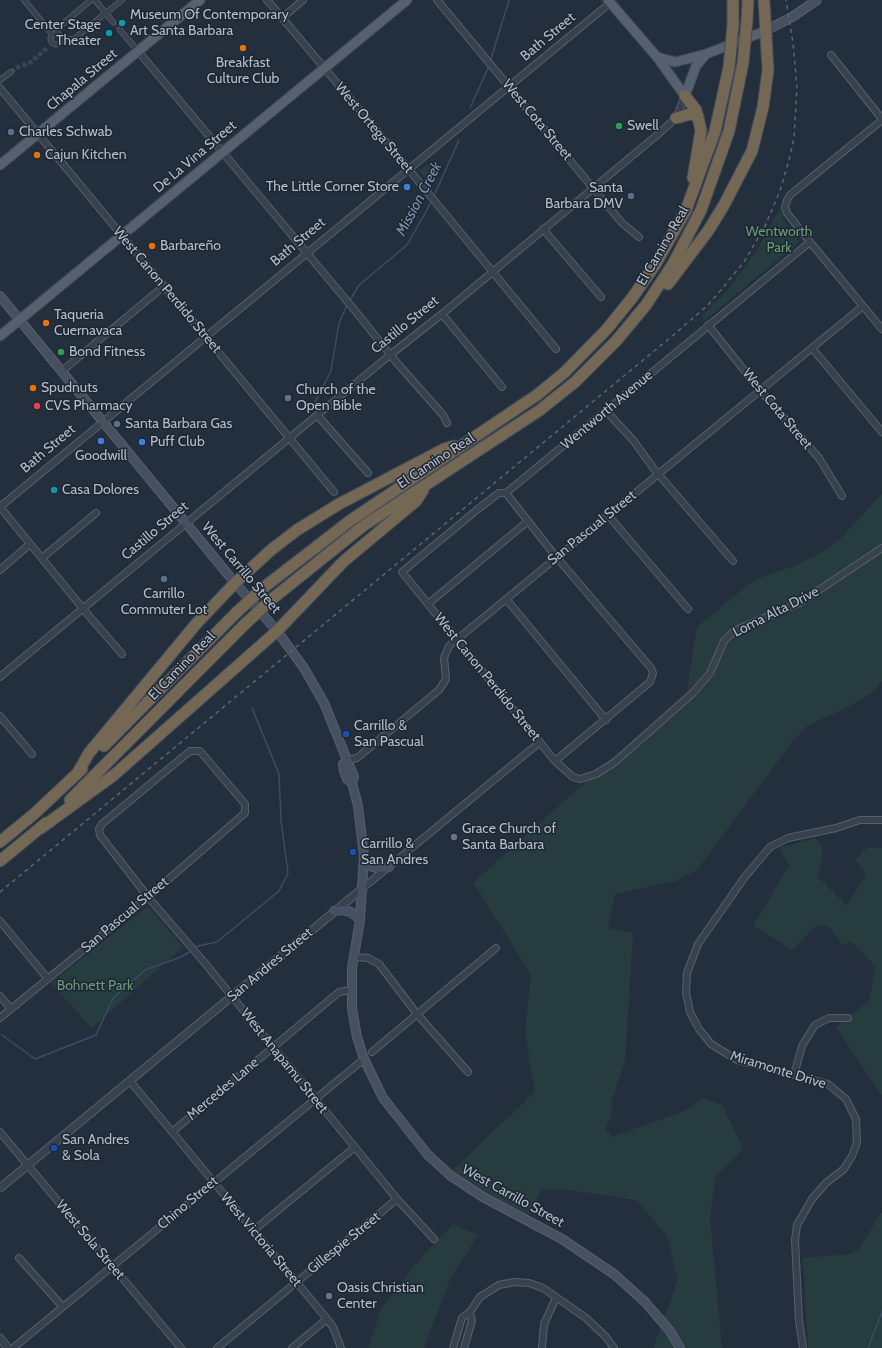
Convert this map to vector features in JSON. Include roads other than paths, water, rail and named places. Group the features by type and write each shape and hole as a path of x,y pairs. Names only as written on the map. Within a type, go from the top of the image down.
{"highway":[{"name":"El Camino Real","path":"0,842 77,774 236,613 263,588 351,520 537,395 565,372 593,344 632,298 655,265 686,210 711,145 719,118 729,67 733,25 733,0"},
{"name":"El Camino Real","path":"0,861 41,828 117,755 245,624 272,599 363,526 525,420 558,396 605,353 646,305 673,264 701,210 729,131 744,63 748,0"},
{"path":"646,305 666,287 708,231 728,199 752,151 767,88 768,70 764,0"},
{"path":"685,96 696,110 701,130 700,143 686,210"},
{"path":"676,118 690,114 698,116"},
{"path":"77,774 89,753 232,578 325,512 444,449 468,442"},
{"path":"41,828 114,775 277,631 344,561 416,501 428,484"}],"main road":[{"name":"Chapala Street","path":"0,165 200,0"},
{"name":"De La Vina Street","path":"0,336 407,0"},
{"path":"657,58 675,62 706,54 765,31 792,17 817,0"},
{"path":"610,1 657,58 685,96"},
{"name":"Castillo Street","path":"685,96 696,66 706,54"},
{"name":"West Carrillo Street","path":"0,296 277,631 304,668 318,691 335,728 347,760 343,764 344,771 347,779 352,784 358,806 364,864 360,920 354,957 351,990 354,1022 364,1059 383,1098 438,1165 466,1187 562,1239 614,1274 645,1302 662,1322 680,1348"},
{"path":"364,864 376,868 389,867"},
{"path":"334,911 342,910 352,912 360,920"}],"street":[{"path":"24,0 55,34 60,35 62,40"},
{"path":"62,40 58,45 51,45 51,38 58,28 91,0"},
{"path":"95,0 113,22"},
{"path":"62,40 74,40 122,0"},
{"name":"West Ortega Street","path":"267,0 409,169 556,349"},
{"path":"282,18 303,0"},
{"name":"West Cota Street","path":"437,0 486,57 622,223 639,237"},
{"name":"Bath Street","path":"0,507 510,87 610,1"},
{"path":"120,30 343,296 390,355 443,415 447,423"},
{"path":"831,55 882,119 788,197 785,207 787,213 810,242 882,329"},
{"path":"0,80 11,72"},
{"name":"West Canon Perdido Street","path":"0,88 334,492"},
{"name":"Castillo Street","path":"0,677 390,355 442,314 676,118 685,96"},
{"path":"543,229 600,297"},
{"name":"Wentworth Avenue","path":"402,572 499,493 506,494 810,242"},
{"path":"62,371 164,286"},
{"name":"San Pascual Street","path":"347,760 357,758 439,690 445,682 445,654 449,646 507,600 557,557 863,306"},
{"path":"442,314 502,387"},
{"name":"West Cota Street","path":"708,325 761,391 818,458 842,496"},
{"path":"812,348 882,432"},
{"path":"606,411 633,440 659,474 733,561"},
{"path":"318,416 368,473"},
{"path":"506,494 651,668 653,677 650,682 606,720 555,761"},
{"path":"0,507 83,609 122,654"},
{"path":"42,558 96,513"},
{"path":"608,515 688,609"},
{"path":"428,604 528,522"},
{"path":"0,570 30,544"},
{"name":"Loma Alta Drive","path":"576,778 584,778 596,774 611,765 693,693 710,673 722,644 734,631 801,602 882,548"},
{"name":"West Canon Perdido Street","path":"402,572 555,761 576,778"},
{"path":"507,600 606,720"},
{"path":"0,716 32,754"},
{"name":"San Andres Street","path":"0,1188 540,742"},
{"name":"San Pascual Street","path":"0,1018 148,897 246,810 245,804 200,750 193,750 102,824"},
{"name":"Miramonte Drive","path":"803,1348 799,1321 796,1252 797,1225 820,1189 838,1174 848,1163 855,1149 857,1134 853,1112 840,1093 828,1084 737,1060 727,1056 711,1044 699,1029 688,1004 686,984 690,962 698,944 728,900 770,847 788,838 836,828 860,820 882,820"},
{"name":"West Anapamu Street","path":"102,824 99,829 100,835 148,897 186,940 397,1199 434,1239"},
{"path":"0,921 48,979"},
{"path":"372,1052 496,948"},
{"path":"354,957 368,958 376,962 417,1014 468,1072"},
{"name":"Mercedes Lane","path":"172,1132 339,992 351,990"},
{"path":"0,996 11,1009"},
{"path":"794,1075 802,1046 815,1025 829,1018 848,1018"},
{"name":"Chino Street","path":"13,1348 314,1098 364,1059"},
{"name":"West Victoria Street","path":"130,1081 327,1319 333,1327 341,1348"},
{"name":"West Sola Street","path":"0,1132 181,1348"},
{"path":"254,1230 355,1147"},
{"name":"Gillespie Street","path":"217,1348 397,1199"},
{"path":"19,1258 62,1306"},
{"path":"453,1348 462,1318 470,1312 475,1303 486,1292 506,1283 521,1282 536,1285 556,1298 596,1327 614,1348"},
{"path":"542,1348 544,1324 556,1298"},
{"path":"464,1348 472,1321 470,1312"},
{"path":"292,1348 327,1319"},
{"path":"0,1338 8,1348"}],"waterway":[{"name":"Mission Creek","path":"490,62 509,0"},
{"name":"Mission Creek","path":"470,108 489,66"},
{"name":"Mission Creek","path":"433,198 459,140"},
{"name":"Mission Creek","path":"349,302 359,285 407,245 432,201"},
{"name":"Mission Creek","path":"313,406 331,371 339,323 347,305"},
{"path":"194,949 198,946 217,942 279,891 288,873 281,820 279,774 252,708"},
{"path":"2,1035 35,1059 96,1035 113,998 145,970 181,957 191,951"},
{"path":"868,1348 882,1312"}],"tunnel":[{"path":"113,22 120,30"},
{"path":"11,72 16,68 31,62 48,47"}],"railway":[{"path":"0,892 708,305 744,262 765,226 780,191 789,160 794,138 797,88 793,43 786,0"}],"place":[{"name":"Museum Of Contemporary Art Santa Barbara","path":"122,23"},
{"name":"Center Stage Theater","path":"109,33"},
{"name":"Breakfast Culture Club","path":"243,48"},
{"name":"Swell","path":"619,126"},
{"name":"Charles Schwab","path":"11,132"},
{"name":"Cajun Kitchen","path":"37,155"},
{"name":"The Little Corner Store","path":"407,187"},
{"name":"Santa Barbara DMV","path":"631,196"},
{"name":"Barbareño","path":"152,246"},
{"name":"Taqueria Cuernavaca","path":"46,323"},
{"name":"Bond Fitness","path":"61,352"},
{"name":"Spudnuts","path":"33,388"},
{"name":"Church of the Open Bible","path":"288,398"},
{"name":"CVS Pharmacy","path":"37,406"},
{"name":"Santa Barbara Gas","path":"117,424"},
{"name":"Goodwill","path":"101,441"},
{"name":"Puff Club","path":"142,442"},
{"name":"Casa Dolores","path":"54,490"},
{"name":"Carrillo Commuter Lot","path":"164,579"},
{"name":"Carrillo & San Pascual","path":"346,734"},
{"name":"Grace Church of Santa Barbara","path":"454,837"},
{"name":"Carrillo & San Andres","path":"353,852"},
{"name":"San Andres & Sola","path":"54,1148"},
{"name":"Oasis Christian Center","path":"329,1296"}],"park label":[{"name":"Wentworth Park","path":"779,240"},
{"name":"Bohnett Park","path":"95,986"}]}
